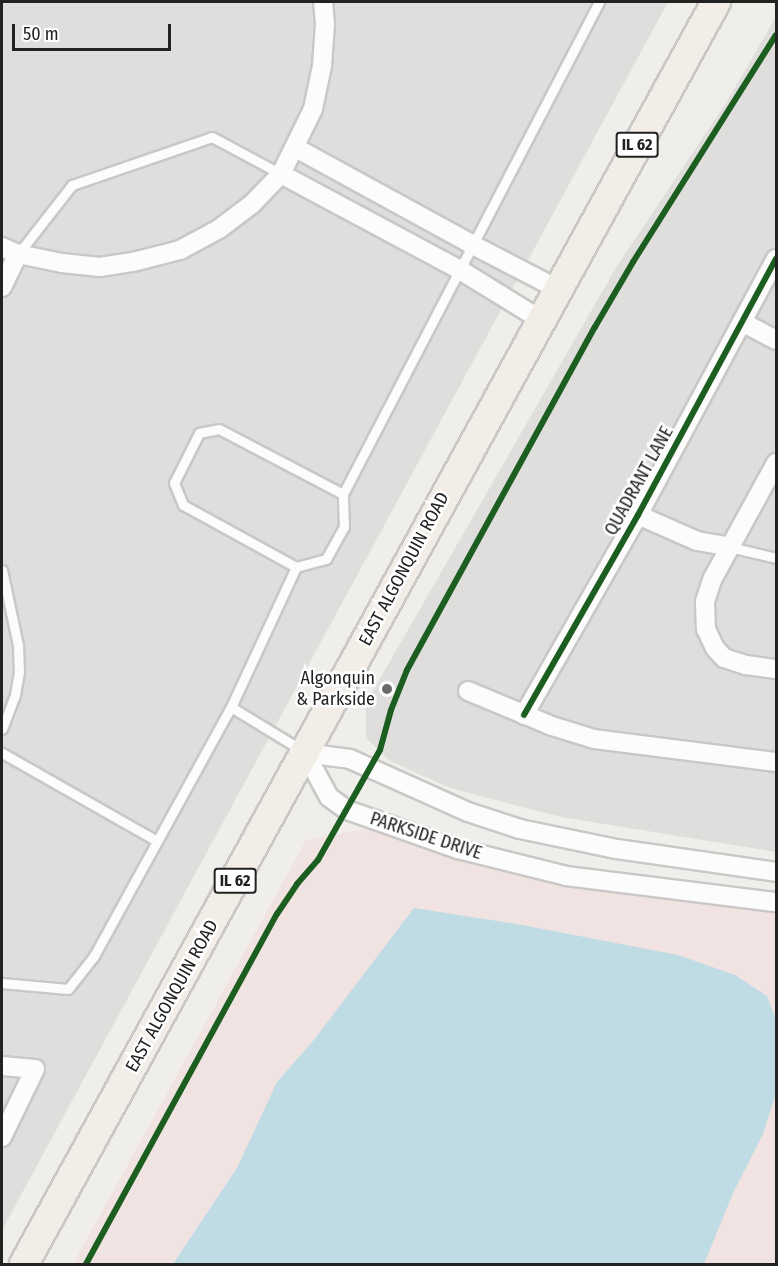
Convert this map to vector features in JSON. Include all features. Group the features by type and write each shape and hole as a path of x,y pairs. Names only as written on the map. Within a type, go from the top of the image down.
{"main road":[{"name":"EAST ALGONQUIN ROAD","path":"24,1264 716,2"}],"street":[{"path":"2,287 10,251 62,263 100,267 180,250 219,229 252,204 281,174 296,148 313,109 322,66 325,24 322,2"},
{"path":"296,148 558,289"},
{"path":"281,174 460,270 541,320"},
{"name":"QUADRANT LANE","path":"524,715 638,515 777,259"},
{"path":"742,322 777,339"},
{"path":"777,463 712,580 705,602 706,629 715,648 724,658 746,665 777,669"},
{"name":"QUADRANT LANE","path":"638,515 697,541 730,548"},
{"path":"468,692 524,715 594,739 777,762"},
{"name":"PARKSIDE DRIVE","path":"305,753 350,759 468,812 520,829 617,849 777,872"},
{"name":"PARKSIDE DRIVE","path":"305,753 329,797 347,810 458,849 566,876 777,902"},
{"path":"2,1066 35,1069 2,1137"}],"lane":[{"path":"343,494 219,429 199,433 174,483 183,505 296,567 326,559 344,527 343,494 599,2"},
{"path":"10,251 72,185 212,137 281,174"},
{"path":"730,548 777,558"},
{"path":"2,983 68,989 94,956 231,707 296,567"},
{"path":"2,570 18,645 19,672 15,695 2,729"},
{"path":"231,707 305,753"},
{"path":"2,753 157,841"}],"shaded area":[{"path":"2,2 668,2 2,1230"},
{"path":"774,20 776,21 776,852 561,817 450,788 390,761 366,738 366,703 617,266 726,103"},
{"path":"364,829 521,872 776,902 776,1264 73,1264 306,840"}],"water":[{"path":"414,908 517,924 678,955 735,975 767,996 776,1019 776,1093 763,1134 733,1193 704,1264 173,1264 237,1168 277,1082 313,1041"}],"cycle path":[{"path":"86,1264 277,914 297,884 318,860 380,750 391,710 407,670 595,327 633,262 776,35"},
{"path":"524,715 638,515 776,259"}],"place":[{"name":"Algonquin & Parkside","path":"387,689"}]}
